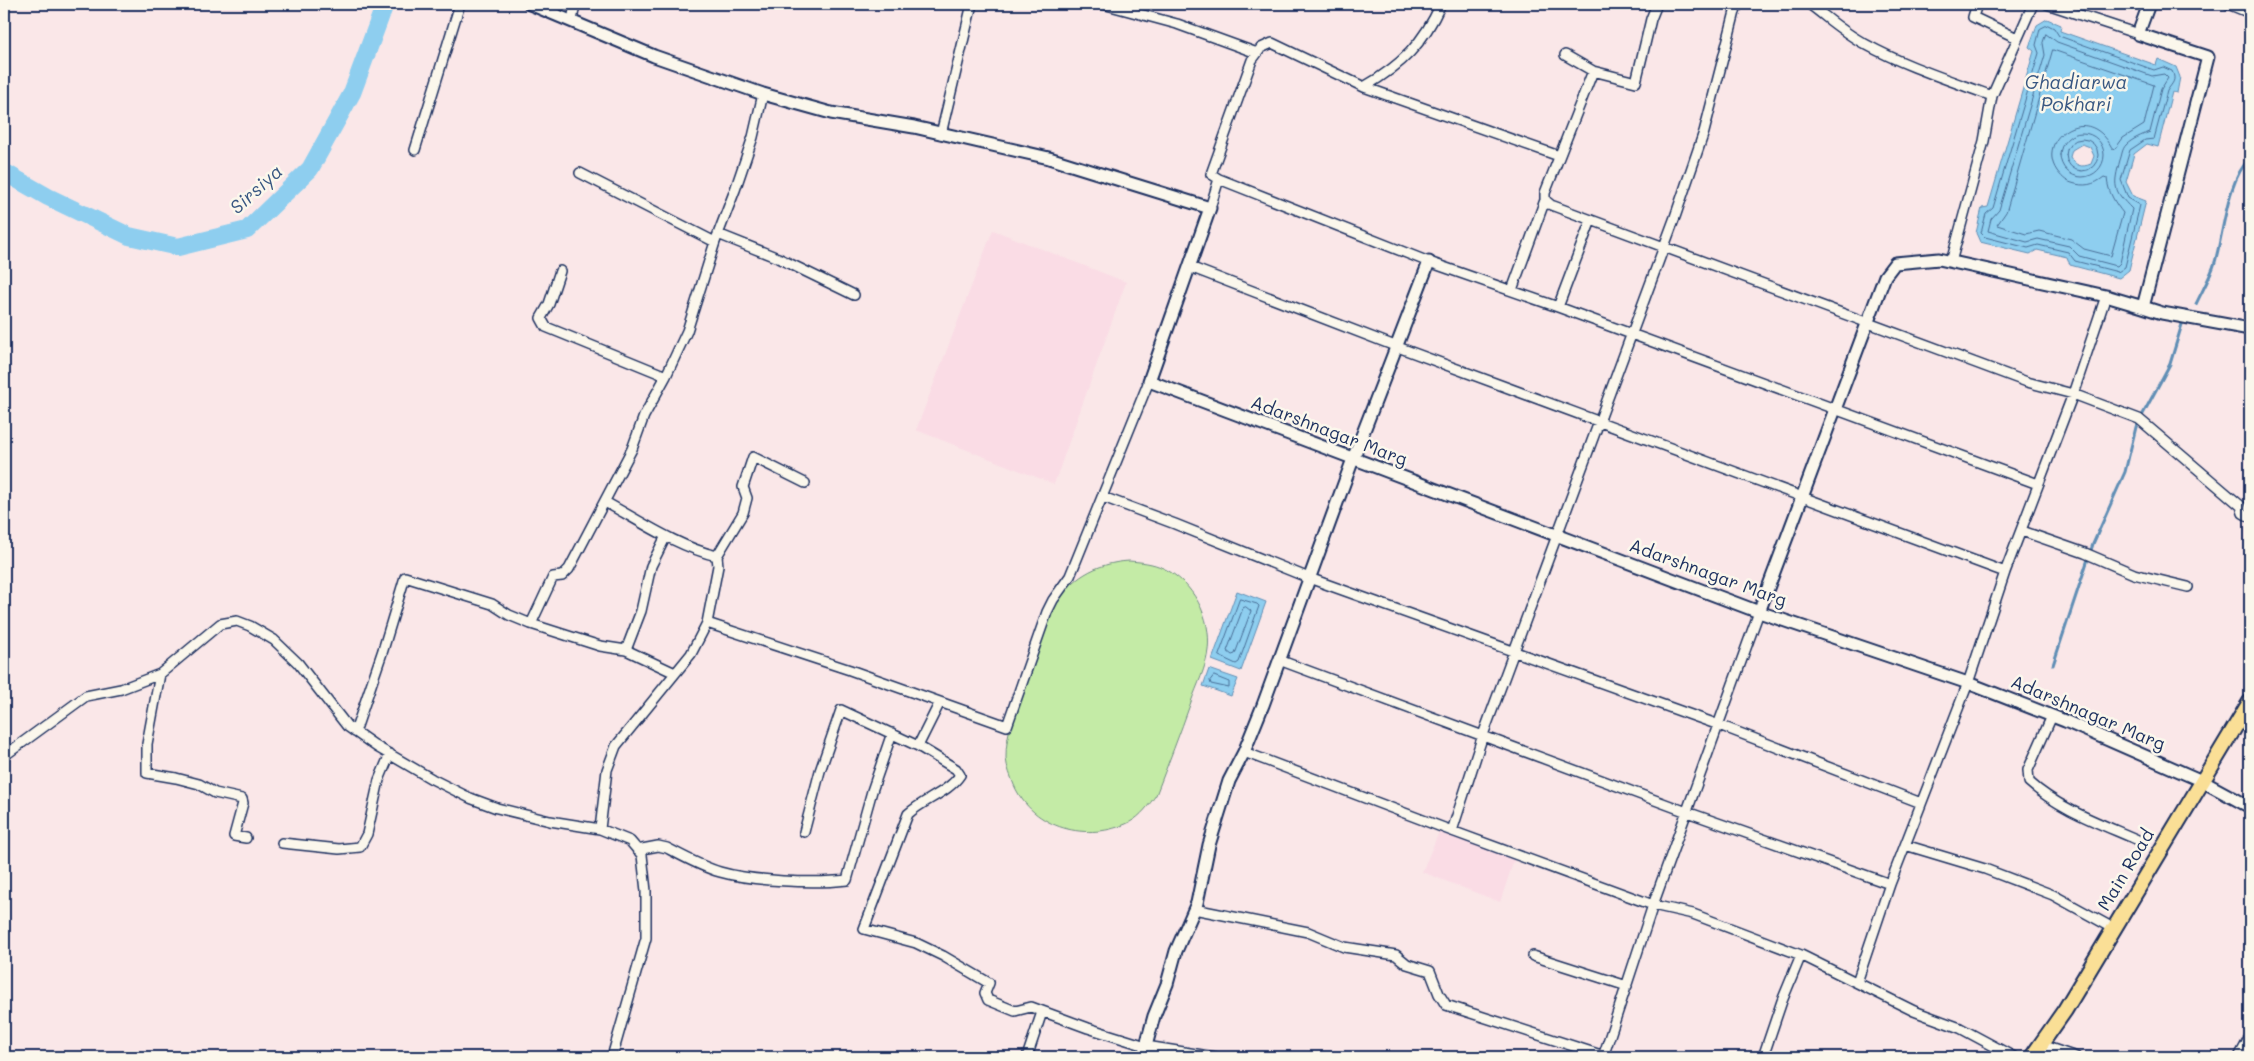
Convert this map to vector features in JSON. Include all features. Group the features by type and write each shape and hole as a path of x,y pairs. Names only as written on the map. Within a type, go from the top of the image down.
{"main road":[{"name":"Main Road","path":"2032,1057 2065,1010 2250,702"}],"street":[{"path":"415,150 460,4"},
{"path":"530,4 654,56 763,94 831,113 941,134 1049,158 1210,208"},
{"path":"572,21 575,4"},
{"path":"941,134 972,4"},
{"path":"1103,4 1177,24 1257,53"},
{"path":"1364,87 1389,72 1417,47 1433,22 1441,4"},
{"path":"1565,55 1594,70 1636,82 1651,19 1657,4"},
{"path":"1452,831 1514,650 1664,247 1704,132 1737,4"},
{"path":"1809,4 1836,26 1865,44 1916,68 1992,96"},
{"path":"1977,4 1973,17 2017,38"},
{"path":"1951,262 1984,141 1992,96 2033,4"},
{"path":"2047,4 2208,57 2143,307"},
{"path":"2138,34 2149,4"},
{"path":"2228,4 2250,13"},
{"path":"1559,156 1364,87 1272,43 1261,48 1252,60 1211,174 1219,179 1429,262 1512,290 2038,484"},
{"path":"1512,290 1545,200 1545,193 1594,70"},
{"path":"531,624 553,578 562,576 569,569 605,502 632,449 644,416 666,376 687,331 716,238 736,190 763,94"},
{"path":"580,173 716,238 778,258 854,295"},
{"path":"707,623 850,670 1007,726 1047,612 1070,576 1149,381 1219,179"},
{"path":"1545,200 1591,220 1867,324 2027,382 2073,394 2142,421 2241,506 2243,514 2250,517"},
{"path":"1558,307 1591,220"},
{"path":"1194,909 1308,932 1352,948 1396,955 1407,964 1430,971 1439,994 1446,1005 1603,1056 1653,905 1759,612 1885,276 1895,263 1939,259 2106,296 2162,313 2250,329"},
{"path":"1145,1051 1176,951 1194,909 1209,845 1229,781 1244,752 1280,660 1353,459 1429,262"},
{"path":"1190,267 1396,346 2005,572"},
{"path":"560,271 549,304 541,318 546,327 666,376"},
{"path":"1857,982 1904,845 1968,683 2005,572 2073,394 2106,296"},
{"name":"Adarshnagar Marg","path":"1149,381 1759,612 1968,683 2052,716 2202,781 2250,807"},
{"path":"600,829 606,770 616,746 691,654 707,623 718,566 717,556 743,513 747,498 743,487 753,456 805,484"},
{"path":"1103,497 1309,578 1718,724 1921,803"},
{"path":"605,502 666,536 717,556"},
{"path":"2022,531 2085,553 2134,574 2188,587"},
{"path":"626,650 641,611 651,566 666,536"},
{"path":"355,732 405,578 492,604 510,615 531,624 600,646 626,650 675,673"},
{"path":"4,756 86,696 121,689 160,674 220,624 237,622 274,640 298,663 347,726 390,754 470,798 497,808 550,821 600,829 630,841 642,855 646,891 646,938 612,1057"},
{"path":"1280,660 1687,812 1890,884"},
{"path":"160,674 147,744 147,773 199,784 215,792 242,798 243,803 234,836 246,838"},
{"path":"918,746 940,702"},
{"path":"804,832 820,771 841,710 918,746 956,769 960,775 945,790 919,804 908,814 864,929 916,943 943,956 989,983 985,993 988,1000 1015,1011 1030,1007 1145,1051 1215,1057"},
{"path":"2052,716 2028,770 2029,782 2044,796 2140,841"},
{"path":"637,850 662,847 722,873 818,882 847,880 872,791 892,733"},
{"path":"1244,752 1653,905 1693,914 1800,955 1914,1011 1960,1028 2014,1057"},
{"path":"282,843 339,849 360,847 367,834 379,780 390,754"},
{"path":"1904,845 1985,869 2053,895 2113,928"},
{"path":"1763,1057 1782,1000 1800,955"},
{"path":"1533,956 1627,986"},
{"path":"1027,1057 1042,1012"},
{"path":"2239,1057 2250,1037"},
{"path":"2041,1045 2076,1057"}],"shaded area":[{"path":"993,230 1126,282 1054,484 916,430"},
{"path":"1439,832 1514,860 1500,902 1422,872"}],"green space":[{"path":"1129,561 1142,562 1163,568 1174,574 1191,592 1198,602 1207,626 1208,650 1205,663 1156,795 1138,817 1114,828 1097,831 1063,828 1048,822 1034,812 1023,800 1014,785 1008,769 1006,759 1007,740 1015,711 1053,608 1060,597 1067,588 1085,574 1106,565"}],"water":[{"name":"Ghadiarwa Pokhari","path":"2047,19 2061,25 2060,31 2156,65 2158,59 2176,67 2180,77 2177,93 2172,92 2158,147 2147,144 2134,154 2126,182 2133,196 2146,201 2129,270 2119,278 2070,265 2067,257 2037,250 2030,254 1980,242 1976,233 1982,208 1988,207 2034,51 2029,47 2037,25","holes":["2082,144 2090,147 2094,156 2091,164 2079,165 2070,157 2072,150"]},
{"path":"1237,591 1266,602 1241,671 1212,660"},
{"path":"1209,669 1238,679 1231,696 1203,686"}],"waterway":[{"name":"Sirsiya","path":"4,172 48,197 129,236 178,247 247,230 310,169 352,93 385,4"},
{"path":"2196,304 2215,262 2231,192 2242,168 2250,158"},
{"path":"2053,665 2093,544 2125,472 2136,427 2170,364 2183,321"}]}
